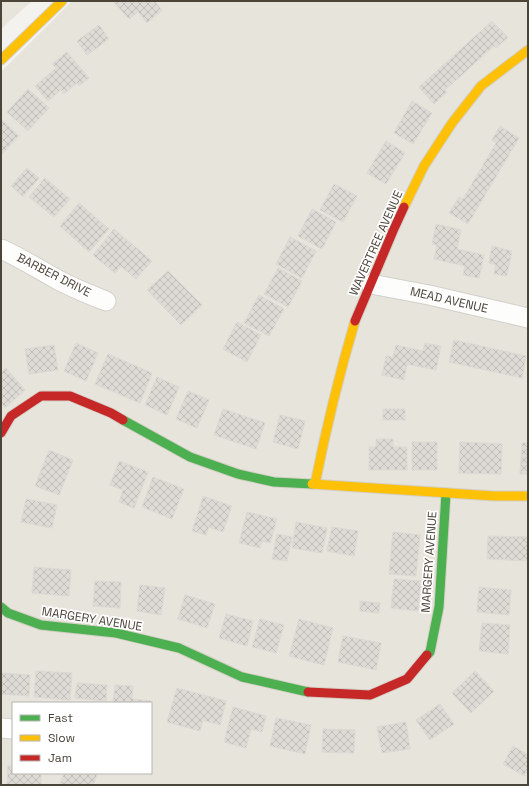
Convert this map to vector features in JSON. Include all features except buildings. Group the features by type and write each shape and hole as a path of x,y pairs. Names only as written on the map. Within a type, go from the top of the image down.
{"street":[{"path":"1,60 62,1"},
{"name":"WAVERTREE AVENUE","path":"315,484 328,420 344,357 357,315 393,231 424,166 452,123 481,86 528,50"},
{"name":"BARBER DRIVE","path":"1,249 75,289 106,301"},
{"name":"MEAD AVENUE","path":"370,284 429,295 528,318"},
{"path":"1,433 11,416 41,396 70,396 111,413 190,457 238,474 274,482 494,496 528,496"},
{"name":"MARGERY AVENUE","path":"1,607 8,613 41,625 116,633 179,648 242,677 311,693 370,695 407,679 430,652 439,607 446,493"},
{"path":"1,728 12,729"}],"shaded area":[{"path":"1,1 32,1 1,29"},
{"path":"72,1 528,1 528,785 1,785 1,72"}],"traffic: fast":[{"path":"123,420 190,457 238,474 274,482 312,484"},
{"path":"427,655 430,652 439,607 446,493"},
{"path":"1,607 8,613 41,625 116,633 179,648 242,677 308,692"}],"traffic: slow":[{"path":"1,60 62,1"},
{"path":"404,207 424,166 452,123 481,86 528,50"},
{"path":"315,484 333,402 355,321"},
{"path":"312,484 494,496 528,496"}],"traffic: jam":[{"path":"355,321 404,207"},
{"path":"1,433 11,416 41,396 70,396 111,413 123,420"},
{"path":"308,692 370,695 407,679 427,655"}]}
